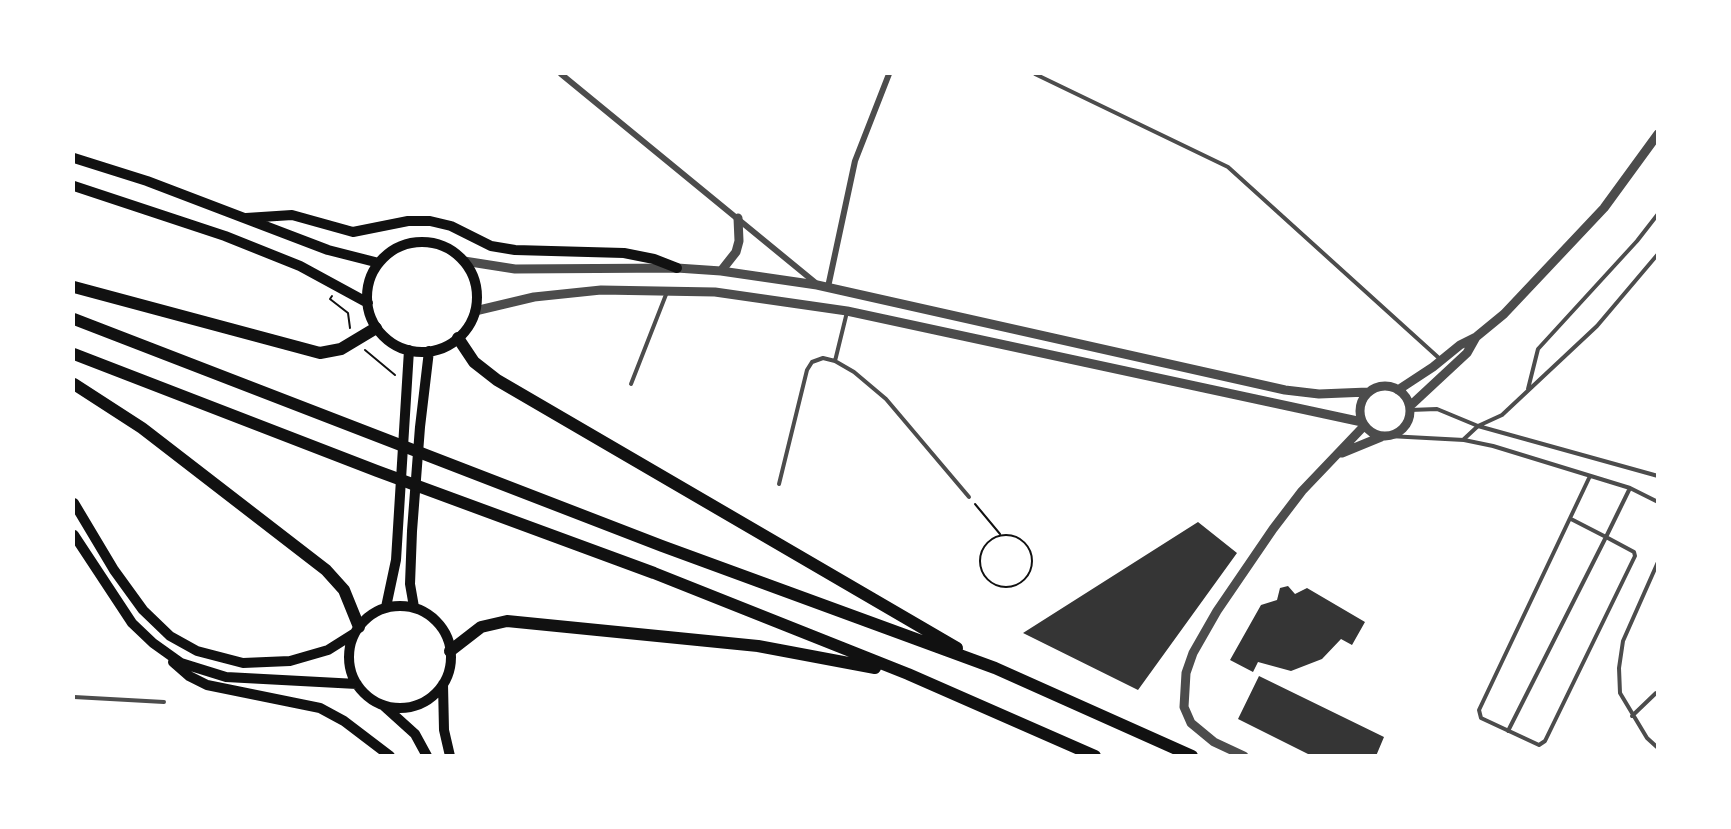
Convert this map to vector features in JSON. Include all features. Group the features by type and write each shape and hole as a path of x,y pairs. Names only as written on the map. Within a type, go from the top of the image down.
{"highway":[{"path":"74,287 320,353 341,349 376,328"},
{"path":"74,319 673,550 995,668 1192,756"},
{"path":"458,338 474,362 497,380 807,562 995,668"},
{"path":"74,354 388,475 654,573 908,674 1095,756"},
{"path":"74,384 142,428 326,570 344,590 357,630"},
{"path":"450,651 481,627 507,621 758,646 908,674"}],"main road":[{"path":"74,158 246,218 328,250 379,263"},
{"path":"74,186 225,236 300,266 368,303"},
{"path":"246,218 292,215 353,232 408,221 430,221 451,226 484,244 499,248 624,253 654,259 677,268"},
{"path":"416,242 447,248 464,261 475,285 475,311 458,338 445,347 429,351 409,350 385,338 376,328 368,303 372,275 379,263 396,249 416,242"},
{"path":"386,607 394,573 409,350"},
{"path":"414,607 410,584 412,531 420,427 429,351"},
{"path":"74,503 114,570 143,610 170,636 197,651 243,663 290,661 328,650 357,630 372,614 386,607 414,607 437,622 446,635 450,651 450,668 443,684 430,698 412,706 384,705"},
{"path":"74,535 132,623 189,676 207,685 320,708 344,721 390,756"},
{"path":"357,630 349,661 357,684 366,696 384,705 415,734 427,756"},
{"path":"167,654 196,669 226,677 357,684"},
{"path":"443,684 444,730 450,756"}],"street":[{"path":"561,74 817,285"},
{"path":"828,287 855,161 889,74"},
{"path":"1398,390 1460,345 1476,337 1512,306 1604,208 1658,134"},
{"path":"721,271 736,252 739,241 738,218"},
{"path":"464,261 515,269 677,268 721,271 817,285 1285,390 1319,394 1368,392 1381,386 1398,390 1410,408"},
{"path":"475,311 567,293 715,292 847,311 1363,424"},
{"path":"1339,454 1385,437 1404,427 1410,408 1467,353 1476,337"},
{"path":"1368,392 1359,408 1363,424 1371,433 1385,437"},
{"path":"1244,756 1214,742 1191,723 1184,707 1186,673 1193,653 1247,564 1302,491 1339,454 1363,424"}],"lane":[{"path":"1035,74 1228,167 1442,360"},
{"path":"1528,390 1538,349 1637,241 1658,214"},
{"path":"1464,440 1478,426 1502,415 1597,326 1658,254"},
{"path":"631,384 667,291"},
{"path":"835,361 847,311"},
{"path":"779,484 809,365 823,358 835,361 854,372 886,399 969,497"},
{"path":"1410,408 1437,409 1478,426 1658,477"},
{"path":"1385,437 1464,440 1493,446 1630,488 1658,502"},
{"path":"1571,519 1634,552 1635,556 1545,741 1539,745 1481,718 1479,710 1590,476"},
{"path":"1508,731 1630,488"},
{"path":"1658,562 1626,633 1618,668 1620,693 1647,738 1658,748"},
{"path":"1632,716 1656,693"},
{"path":"74,697 164,702"}],"path":[{"path":"338,286 330,299 350,317 351,325 347,334"},
{"path":"365,350 395,375 407,375"},
{"path":"969,497 1001,535 1016,536 1031,552 1033,559 1025,580 1011,587 990,582 981,570 980,555 983,548 994,537 1001,535"}],"building":[{"path":"1198,522 1237,553 1138,690 1023,633"},
{"path":"1288,586 1295,594 1307,588 1365,622 1352,645 1341,639 1322,659 1291,671 1258,662 1253,672 1230,660 1261,605 1277,600 1280,588"},
{"path":"1259,676 1384,737 1376,756 1312,756 1238,719"}]}
